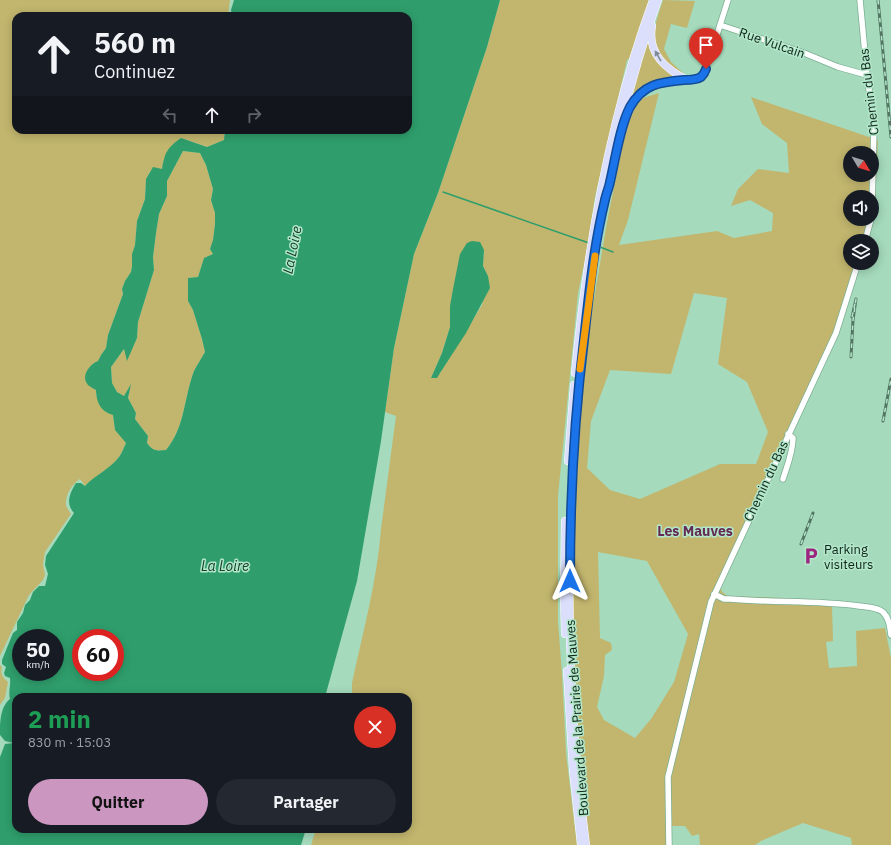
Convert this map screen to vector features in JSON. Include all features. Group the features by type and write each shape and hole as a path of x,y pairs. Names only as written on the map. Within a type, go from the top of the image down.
{"main road":[{"name":"Boulevard de la Prairie de Mauves","path":"581,845 573,770 569,712 564,595 566,501 571,413 583,299 602,187 631,67 653,0"},
{"name":"Boulevard de la Prairie de Mauves","path":"586,845 578,770 571,653 570,525 579,380 591,283 605,198 622,118 648,28 660,0"},
{"path":"660,0 652,29 653,47 664,65 673,73 687,80"},
{"path":"605,198 624,125 630,107 636,98 656,83 687,80"}],"street":[{"path":"687,80 697,79 702,76 706,69 728,0"},
{"name":"Chemin du Bas","path":"860,0 866,75 874,124 872,190"},
{"name":"Rue Vulcain","path":"720,26 804,53 838,67 866,75"},
{"name":"Chemin du Bas","path":"669,845 669,772 706,619 714,594 836,333 856,270"},
{"path":"783,479 793,444 793,438 788,434"},
{"path":"714,594 724,599 838,603 877,609 886,616 891,635"}],"shaded area":[{"path":"0,0 230,0 228,12 12,12 12,134 225,134 224,140 207,147 181,138 164,160 162,169 151,170 146,179 145,199 137,221 131,272 122,289 123,294 108,335 106,348 98,362 91,366 87,371 90,386 96,390 96,396 113,415 115,430 126,442 123,450 115,462 85,486 80,479 70,490 66,505 71,514 45,552 43,564 45,575 43,580 29,595 0,656"},
{"path":"500,0 650,0 632,57 627,60 595,197 587,251 578,293 558,496 558,621 566,753 577,845 311,845 315,833 412,833 412,693 352,693 352,683 376,568 396,416 385,412 394,348 414,254 438,193 487,47","holes":["484,250 483,266 488,276 482,305 440,373 431,378 442,353 450,327"]},
{"path":"663,0 695,1 687,28 671,24 664,49 671,62 683,74 661,59 654,44 655,26"},
{"path":"648,39 652,52 680,78 664,80 632,99 631,98"},
{"path":"659,93 628,220 619,245 717,231 734,238 772,231 773,213 750,200 731,206 738,189 758,169 789,173 787,143 762,124 751,97 878,140 878,146 843,146 843,182 876,182 876,190 843,190 843,226 872,226 870,234 843,234 843,270 858,270 845,315 721,585 721,589 722,592 728,596 786,598 787,604 832,606 833,641 826,642 829,668 857,666 856,631 885,628 891,658 891,845 852,845 851,838 803,823 755,845 700,845 699,834 692,836 685,826 666,826 666,845 589,845 575,697 572,563 583,380 589,328 608,217 626,128 632,110 643,98","holes":["694,293 727,298 718,364 747,382 768,432 756,464 720,464 640,499 610,490 587,468 591,421 610,370 671,374","598,552 647,561 688,634 674,682 651,719 635,738 604,720 597,707 604,676 605,655 612,650 611,643 600,638"]},
{"path":"183,151 200,153 206,165 213,189 211,200 215,213 215,224 213,241 210,249 213,254 204,258 198,277 188,278 188,301 193,310 205,352 194,371 177,432 166,450 157,450 151,448 147,443 148,436 135,419 136,413 128,398 130,386 124,396 117,392 112,383 111,367 124,349 127,360 137,338 138,322 154,270 153,257 156,233 159,214 167,196 167,181"},
{"path":"0,665 2,667 2,675 8,682 5,698 0,705"}],"water":[{"name":"La Loire","path":"234,0 500,0 487,47 438,193 414,254 394,348 381,441 357,581 326,693 12,693 12,743 5,741 0,735 1,720 2,710 10,699 10,678 5,676 4,673 6,667 2,664 2,660 12,635 12,681 64,681 64,629 17,629 17,622 33,592 39,586 45,586 48,574 45,565 46,556 74,513 70,506 69,498 76,483 81,483 85,486 115,461 126,443 115,430 113,415 102,409 97,399 96,390 88,385 85,378 89,368 98,361 106,348 108,335 123,294 122,289 131,272 137,221 145,199 146,179 153,167 162,169 167,151 181,138 207,147 224,140 225,134 412,134 412,12 231,12 231,10","holes":["183,151 200,153 206,165 213,189 211,200 215,213 213,240 210,249 213,254 204,258 198,277 188,278 188,301 193,310 205,352 194,371 177,432 166,450 157,450 151,448 147,443 148,436 135,419 136,413 128,398 131,384 124,396 117,392 112,383 111,367 124,349 127,361 137,338 138,322 154,270 153,257 156,233 159,214 167,196 167,181"]},
{"path":"472,241 480,242 484,250 483,266 488,276 490,288 466,333 437,378 431,378 442,353 450,327 450,306 460,254 467,243"},
{"name":"La Loire","path":"12,743 12,833 305,833 301,845 0,845 0,757 5,744"}],"waterway":[{"path":"443,192 589,243"},
{"path":"600,247 613,252"}],"railway":[{"path":"878,0 891,137"},
{"path":"851,357 856,299 852,317"},
{"path":"883,421 891,379"},
{"path":"801,544 813,513"}],"slow traffic":[{"path":"580,369 588,299 595,256"}],"place":[{"name":"Parking visiteurs","path":"811,556"}],"district":[{"name":"Les Mauves","path":"695,531"}],"route":[{"path":"570,581 570,528 573,464 579,380 588,299 605,198 608,192 624,125 630,107 636,98 649,87 656,83 697,79 702,76 706,69"}]}
